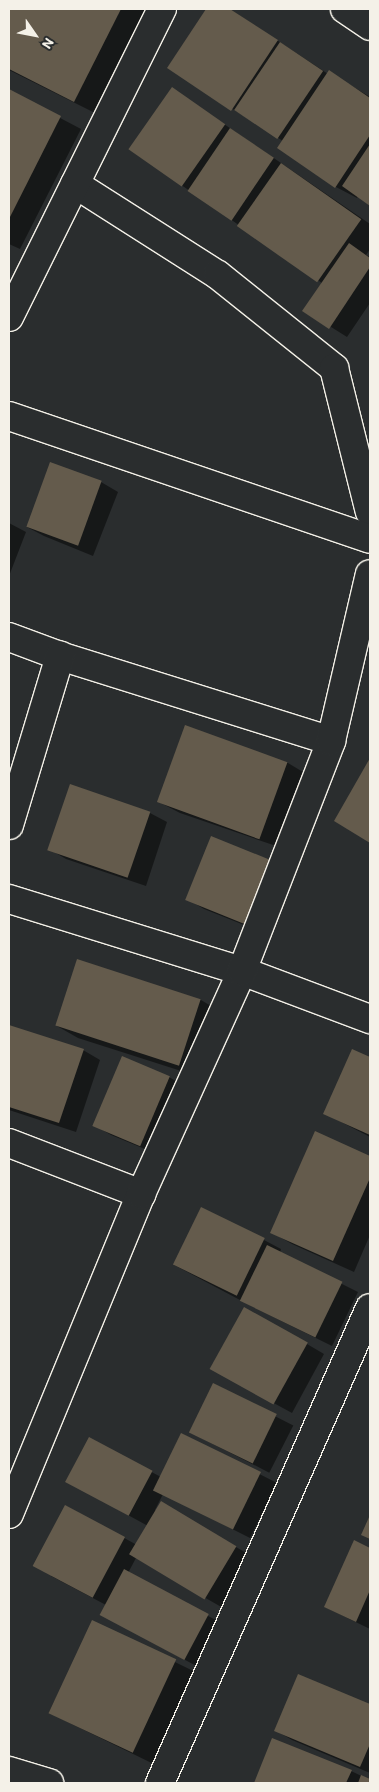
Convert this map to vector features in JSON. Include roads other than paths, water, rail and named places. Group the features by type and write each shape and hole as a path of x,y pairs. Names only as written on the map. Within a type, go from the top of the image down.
{"street":[{"path":"9,317 162,9"},
{"path":"345,9 370,26"},
{"path":"75,184 218,275 334,368 370,512"},
{"path":"9,416 370,539"},
{"path":"9,1514 141,1194 242,971 331,742 370,574"},
{"path":"9,637 60,656 331,742"},
{"path":"9,825 60,656"},
{"path":"9,899 242,971 370,1020"},
{"path":"9,1143 141,1194"},
{"path":"160,1783 370,1308"},
{"path":"9,1771 49,1783"}]}
